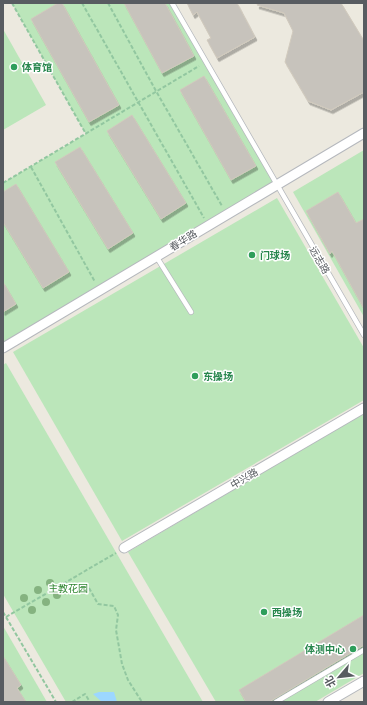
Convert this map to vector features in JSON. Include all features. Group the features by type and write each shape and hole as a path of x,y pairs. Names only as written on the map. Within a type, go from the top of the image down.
{"street":[{"name":"春华路","path":"3,348 364,133"},
{"name":"中兴路","path":"124,548 364,408"},
{"path":"328,702 364,681"}],"lane":[{"name":"远志路","path":"172,3 364,335"},
{"path":"156,256 191,312"},
{"path":"276,702 364,650"}],"path":[{"path":"12,3 86,134"},
{"path":"82,3 208,225"},
{"path":"108,3 156,92 227,214"},
{"path":"3,183 206,62"},
{"path":"31,166 100,290"},
{"path":"6,617 124,548"},
{"path":"89,588 98,604 114,606 118,615 116,630 122,664 128,680 142,702"},
{"path":"3,612 56,702"},
{"path":"72,702 85,694 90,702"}],"green space":[{"path":"12,3 173,3 277,184 3,348 3,183 86,134"},
{"name":"体育馆","path":"3,29 46,105 3,130"},
{"path":"364,150 364,317 293,192"},
{"name":"东操场","path":"277,198 364,348 364,400 122,541 13,352"},
{"name":"主教花园","path":"6,363 203,702 66,702 3,594 3,365"},
{"name":"西操场","path":"364,413 364,673 315,702 216,702 128,552"},
{"path":"3,626 47,702 3,702"}],"water":[{"path":"99,692 114,692 117,702 102,702 93,694"}],"building":[{"path":"58,3 62,3 119,105 89,122 31,19"},
{"path":"124,3 165,3 194,56 162,73"},
{"path":"187,3 237,3 255,37 217,58 207,40 211,38 197,12 193,15"},
{"path":"258,3 341,3 364,41 364,92 331,110 308,101 285,62 293,31 284,13 257,5"},
{"path":"204,76 256,166 231,180 180,90"},
{"path":"132,115 186,203 161,219 107,131"},
{"path":"80,147 133,233 108,249 55,162"},
{"path":"16,184 69,272 43,288 3,222 3,192"},
{"path":"338,192 356,223 364,219 364,309 332,251 330,254 306,211"},
{"path":"3,282 16,304 3,312"},
{"path":"364,615 364,645 269,702 246,702 239,690"},
{"path":"3,656 21,685 17,688 26,702 3,702"}],"place":[{"name":"体育馆","path":"14,67"},
{"name":"门球场","path":"252,255"},
{"name":"东操场","path":"195,376"},
{"name":"西操场","path":"264,612"},
{"name":"体测中心","path":"353,649"}]}
